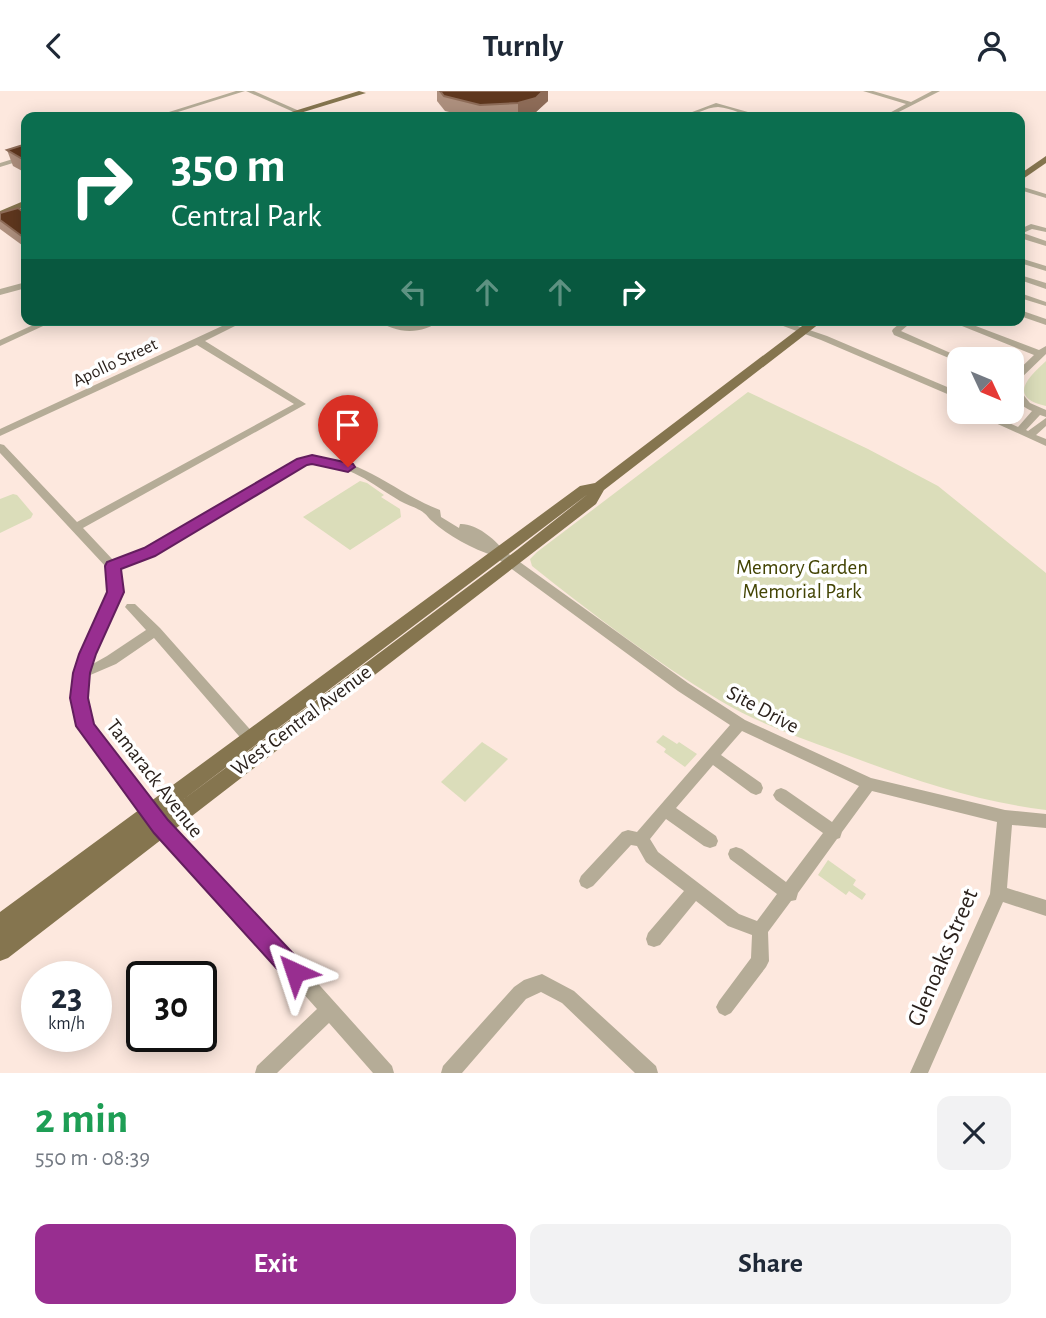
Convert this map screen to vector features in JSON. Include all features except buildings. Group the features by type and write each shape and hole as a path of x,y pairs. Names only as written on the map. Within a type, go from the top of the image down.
{"main road":[{"path":"308,112 365,92"},
{"path":"1025,174 1046,159"},
{"path":"0,212 21,205"},
{"name":"West Central Avenue","path":"0,950 250,739 505,557 591,501 598,487 810,326"},
{"name":"West Central Avenue","path":"0,925 156,820 505,557"}],"street":[{"path":"173,112 242,91"},
{"path":"249,91 294,112"},
{"path":"866,91 913,104"},
{"path":"896,112 937,91"},
{"path":"696,112 716,105 742,112"},
{"path":"0,165 21,159"},
{"path":"1025,190 1046,196"},
{"path":"1025,230 1031,226 1046,230"},
{"path":"1025,236 1046,244"},
{"path":"1025,262 1046,269"},
{"path":"1025,279 1046,286"},
{"path":"0,292 21,286"},
{"path":"1025,297 1045,303 1030,317"},
{"path":"1025,315 1046,322"},
{"path":"0,343 38,326"},
{"name":"Apollo Street","path":"0,433 230,326"},
{"path":"390,326 407,330 419,326"},
{"path":"786,326 824,338 947,391"},
{"path":"902,326 897,333 947,354"},
{"path":"968,326 1043,352 1024,369"},
{"path":"801,332 815,342 947,400"},
{"path":"76,527 301,404 198,341"},
{"path":"1024,400 1042,412 1027,430"},
{"path":"1027,430 1046,421"},
{"path":"1010,424 1046,434"},
{"path":"1016,424 1046,443"},
{"path":"0,447 112,566"},
{"name":"Site Drive","path":"112,566 149,552 302,462 312,459 331,462 365,473 483,548 505,557 683,687 740,724 869,784 1005,817 1046,821"},
{"name":"Tamarack Avenue","path":"112,566 116,592 87,654 82,673 79,698 85,726 156,820 228,896 385,1073"},
{"path":"131,607 250,739"},
{"path":"82,673 102,668 134,642 155,631"},
{"path":"642,840 645,832 740,724"},
{"path":"712,757 756,788"},
{"path":"724,1007 760,961 760,930 790,894 869,784"},
{"path":"780,795 835,833"},
{"path":"665,809 710,841"},
{"name":"Glenoaks Street","path":"919,1073 998,893 1005,817"},
{"path":"587,881 628,837 642,840 652,857 734,920 760,930"},
{"path":"736,854 790,894"},
{"path":"654,939 695,890"},
{"path":"998,893 1046,908"},
{"path":"450,1073 520,993 530,986 542,983 568,997 649,1073"},
{"path":"264,1073 329,1010"}],"green space":[{"path":"1046,361 1046,406 1027,398 1024,392 1033,374"},
{"name":"Memory Garden Memorial Park","path":"748,392 868,449 938,486 1046,573 1046,810 992,801 913,779 747,715 647,653 532,566 530,559 537,552"},
{"path":"360,481 367,483 384,495 381,497 400,509 401,517 350,550 303,517"},
{"path":"17,495 33,514 31,518 0,533 0,499"},
{"path":"663,735 697,754 685,767 664,752 666,749 656,742"},
{"path":"482,742 508,759 465,802 441,782"},
{"path":"828,860 856,880 853,885 866,894 862,900 849,891 846,895 818,875"}],"route":[{"path":"295,972 228,896 161,827 85,726 79,698 87,654 116,592 112,566 149,552 302,462 312,459 348,467"}]}
